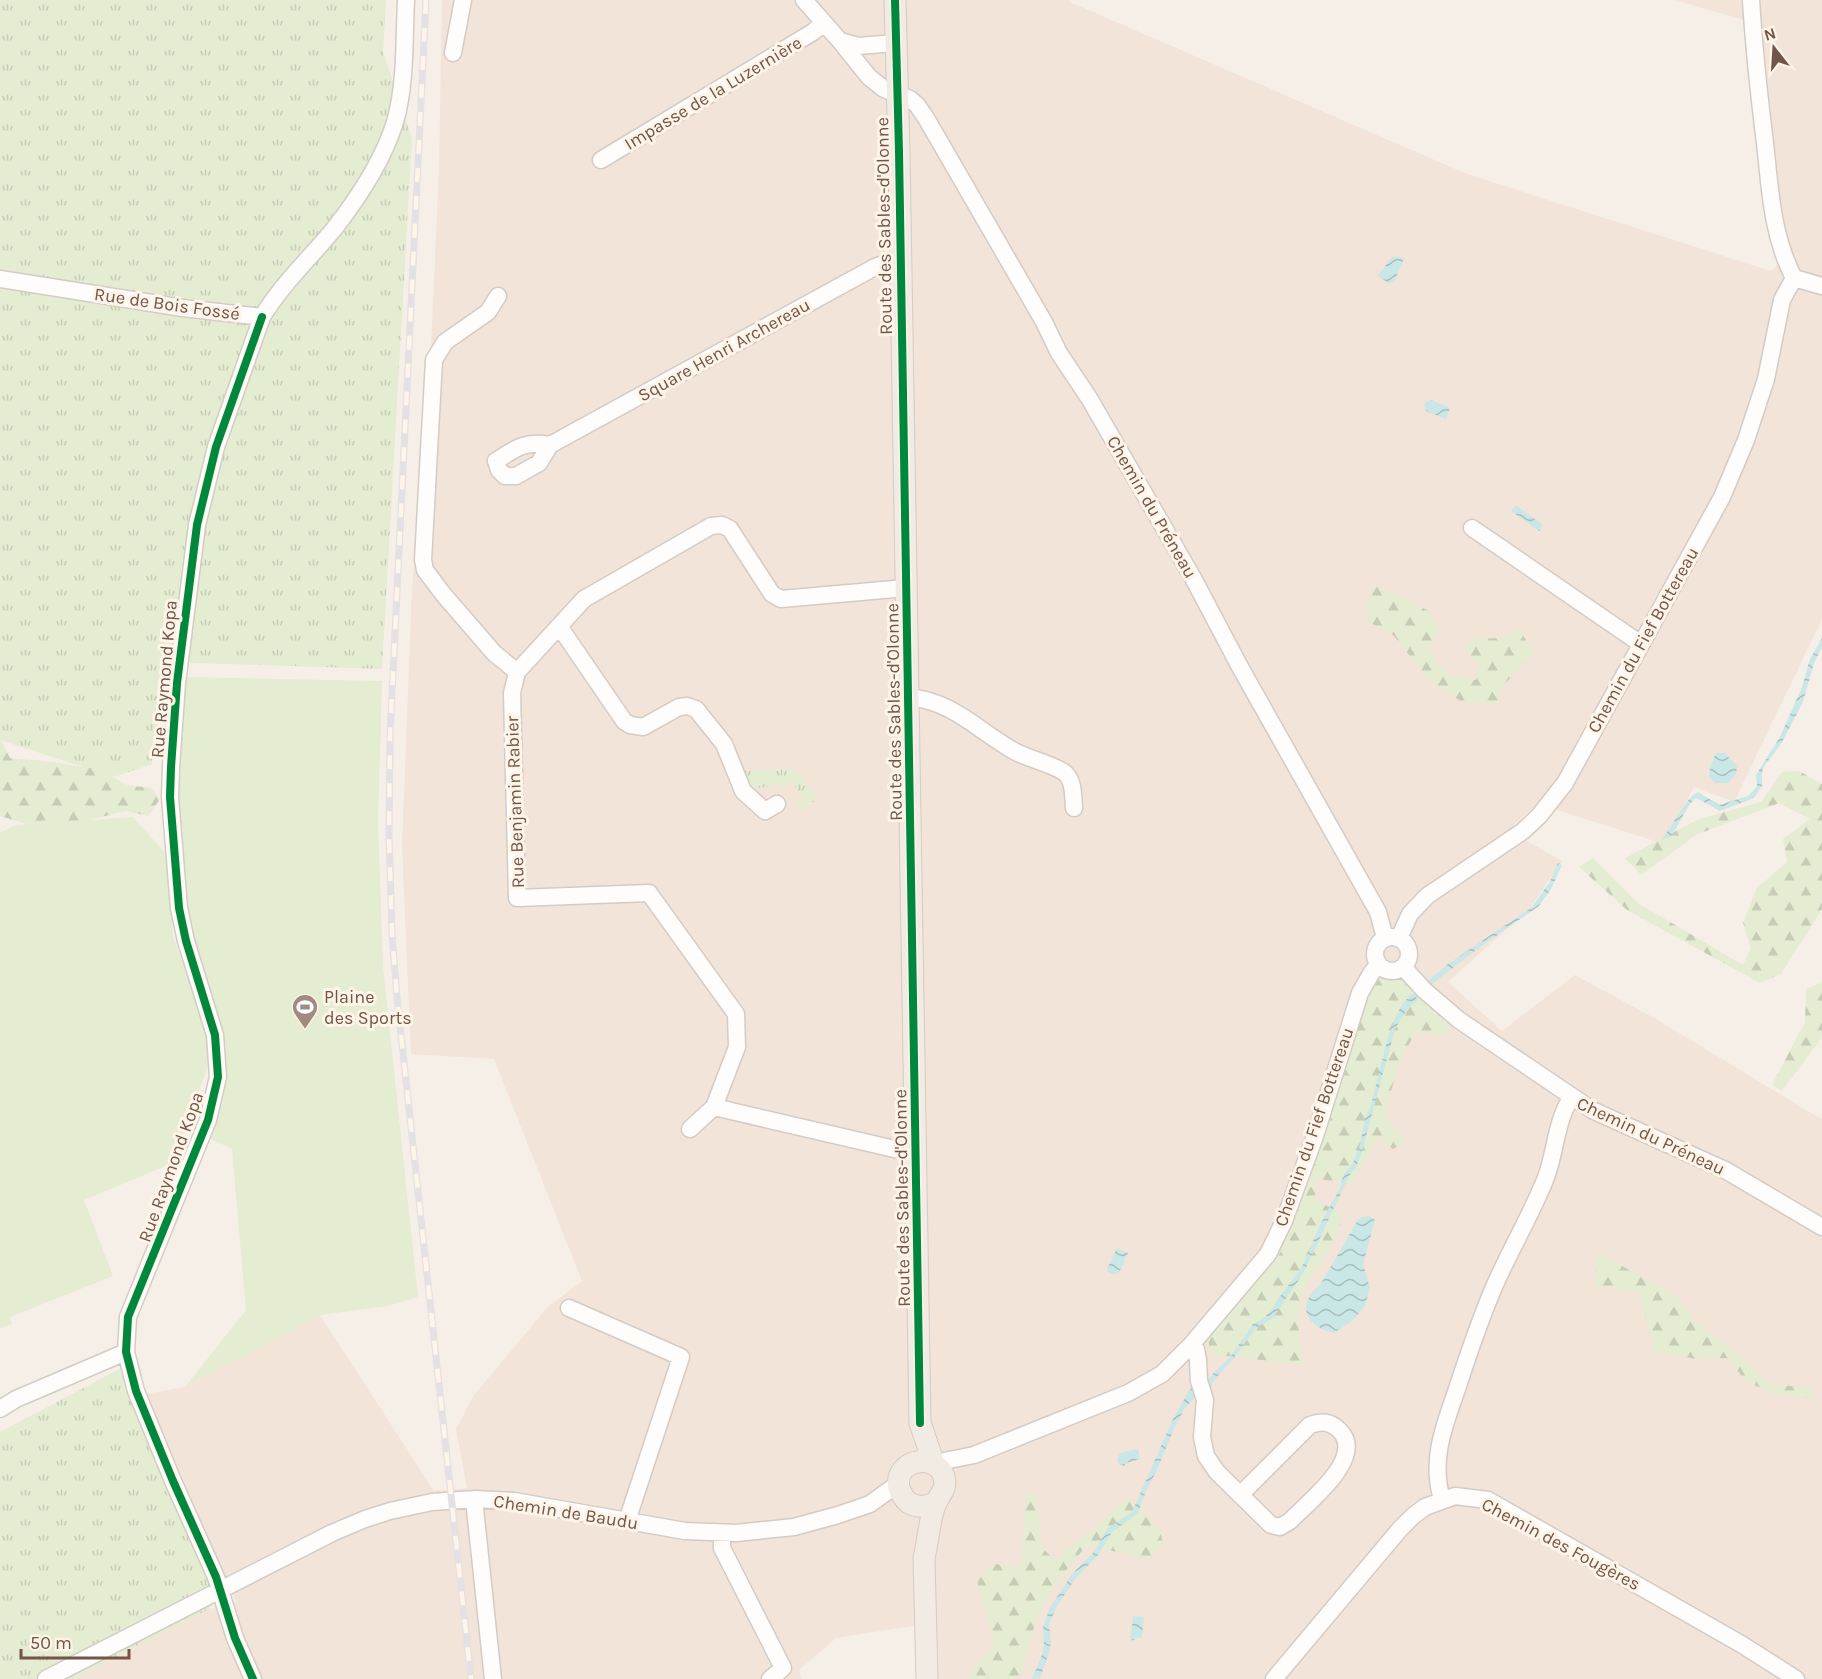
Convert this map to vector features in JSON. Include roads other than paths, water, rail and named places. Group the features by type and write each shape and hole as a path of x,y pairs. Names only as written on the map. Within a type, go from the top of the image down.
{"main road":[{"name":"Route des Sables-d'Olonne","path":"895,0 920,1423 910,1464 902,1472 906,1496"},
{"name":"Route des Sables-d'Olonne","path":"920,1423 939,1470"},
{"path":"910,1464 922,1460 939,1470 943,1492 936,1502 924,1558 927,1679"},
{"path":"906,1496 924,1506 936,1502"},
{"path":"906,1496 924,1558"}],"street":[{"name":"Rue de Bois Fossé","path":"0,279 183,308 262,317 283,285 311,256 360,192 387,144 400,99 406,0"},
{"path":"453,53 463,0"},
{"name":"Chemin du Préneau","path":"804,0 869,77 884,89 910,99 926,118 1044,322 1059,353 1089,398 1187,568 1392,938"},
{"path":"1751,0 1773,216 1784,260 1794,278 1822,286"},
{"name":"Impasse de la Luzernière","path":"601,160 824,24"},
{"path":"840,40 858,46 895,43"},
{"name":"Square Henri Archereau","path":"550,445 875,267 889,262 900,262"},
{"name":"Chemin du Fief Bottereau","path":"1392,938 1427,896 1499,849 1539,816 1565,783 1722,497 1746,440 1766,380 1782,300 1794,278"},
{"path":"498,296 488,312 445,342 434,360 423,560 425,570 443,594 494,653 518,672 584,599 711,526 722,525 730,529 772,594 782,600 906,588"},
{"name":"Rue Raymond Kopa","path":"254,1679 235,1638 221,1589 136,1391 126,1352 128,1317 208,1120 218,1077 215,1035 188,950 179,908 170,797 171,767 177,683 197,525 216,447 262,317"},
{"path":"1472,528 1641,644"},
{"path":"559,626 624,721 630,725 643,727 679,707 687,706 696,709 724,744 743,791 765,811 777,804"},
{"name":"Rue Benjamin Rabier","path":"518,672 512,693 517,898 649,893 735,1014 737,1047 714,1107"},
{"path":"908,697 930,700 954,710 1014,751 1065,773 1073,788 1074,808"},
{"path":"1392,938 1403,942 1409,951 1403,967 1388,970 1379,965 1376,960 1376,950 1378,945 1392,938"},
{"name":"Chemin du Fief Bottereau","path":"939,1470 957,1467 974,1455 1098,1406 1146,1384 1162,1374 1191,1345 1268,1254 1284,1221 1314,1138 1360,993 1372,972 1379,965"},
{"name":"Chemin du Préneau","path":"1403,967 1424,990 1459,1020 1571,1098 1592,1110 1725,1170 1822,1227"},
{"path":"1442,1499 1436,1463 1446,1420 1494,1286 1550,1169 1561,1119 1571,1098"},
{"path":"690,1130 714,1107 916,1154"},
{"path":"569,1308 681,1357 627,1521"},
{"path":"1191,1345 1196,1349 1199,1381 1205,1400 1202,1437 1206,1456 1217,1472 1240,1495 1271,1525 1280,1527 1290,1521 1338,1472 1347,1452 1345,1436 1334,1425 1322,1421 1310,1425 1240,1495"},
{"path":"0,1409 16,1399 126,1352"},
{"name":"Chemin de Baudu","path":"46,1679 333,1533 390,1511 432,1502 474,1499 514,1501 685,1531 736,1533 794,1527 870,1504 906,1496"},
{"name":"Chemin des Fougères","path":"1274,1679 1400,1529 1425,1507 1442,1499 1462,1496 1488,1500 1741,1644 1796,1679"},
{"path":"474,1499 493,1679"},
{"path":"722,1533 722,1548 783,1668 770,1679"}],"water":[{"path":"1393,256 1404,258 1395,280 1389,284 1378,275"},
{"path":"1431,400 1450,408 1446,419 1426,411 1424,403"},
{"path":"1516,505 1543,525 1539,531 1511,511"},
{"path":"1822,638 1822,647 1814,663 1803,702 1781,744 1765,765 1762,772 1762,786 1754,798 1720,811 1696,798 1670,838 1662,839 1694,794 1698,792 1719,805 1748,796 1754,790 1757,786 1756,775 1780,737 1802,687 1810,659"},
{"path":"1716,753 1725,753 1737,766 1736,774 1728,783 1715,783 1709,777 1710,767"},
{"path":"1558,863 1562,865 1551,889 1539,906 1431,985 1428,981 1448,964 1532,907 1549,883"},
{"path":"1411,994 1415,994 1418,1000 1408,1008 1395,1029 1361,1155 1304,1272 1273,1318 1256,1328 1209,1390 1206,1381 1231,1356 1253,1324 1263,1319 1271,1311 1302,1267 1320,1225 1340,1188 1343,1176 1353,1163 1360,1145 1365,1118 1371,1105 1389,1033 1401,1006"},
{"path":"1369,1216 1375,1220 1363,1264 1370,1288 1365,1306 1353,1320 1334,1333 1324,1330 1316,1326 1307,1314 1308,1300 1320,1285 1359,1218"},
{"path":"1117,1248 1128,1253 1119,1273 1112,1274 1107,1269"},
{"path":"1195,1386 1197,1395 1185,1408 1173,1431 1138,1513 1112,1532 1099,1554 1075,1579 1057,1606 1049,1624 1051,1642 1049,1653 1040,1678 1032,1679 1042,1655 1043,1628 1049,1609 1073,1573 1095,1551 1107,1529 1132,1512 1173,1419 1190,1389"},
{"path":"1138,1449 1140,1459 1126,1463 1124,1466 1119,1464 1117,1459 1120,1453"},
{"path":"1133,1616 1144,1617 1142,1638 1135,1638 1133,1641 1129,1636"}],"railway":[{"path":"426,0 390,735 389,836 397,998 471,1679"}],"place":[{"name":"Plaine des Sports","path":"305,1030"}]}
